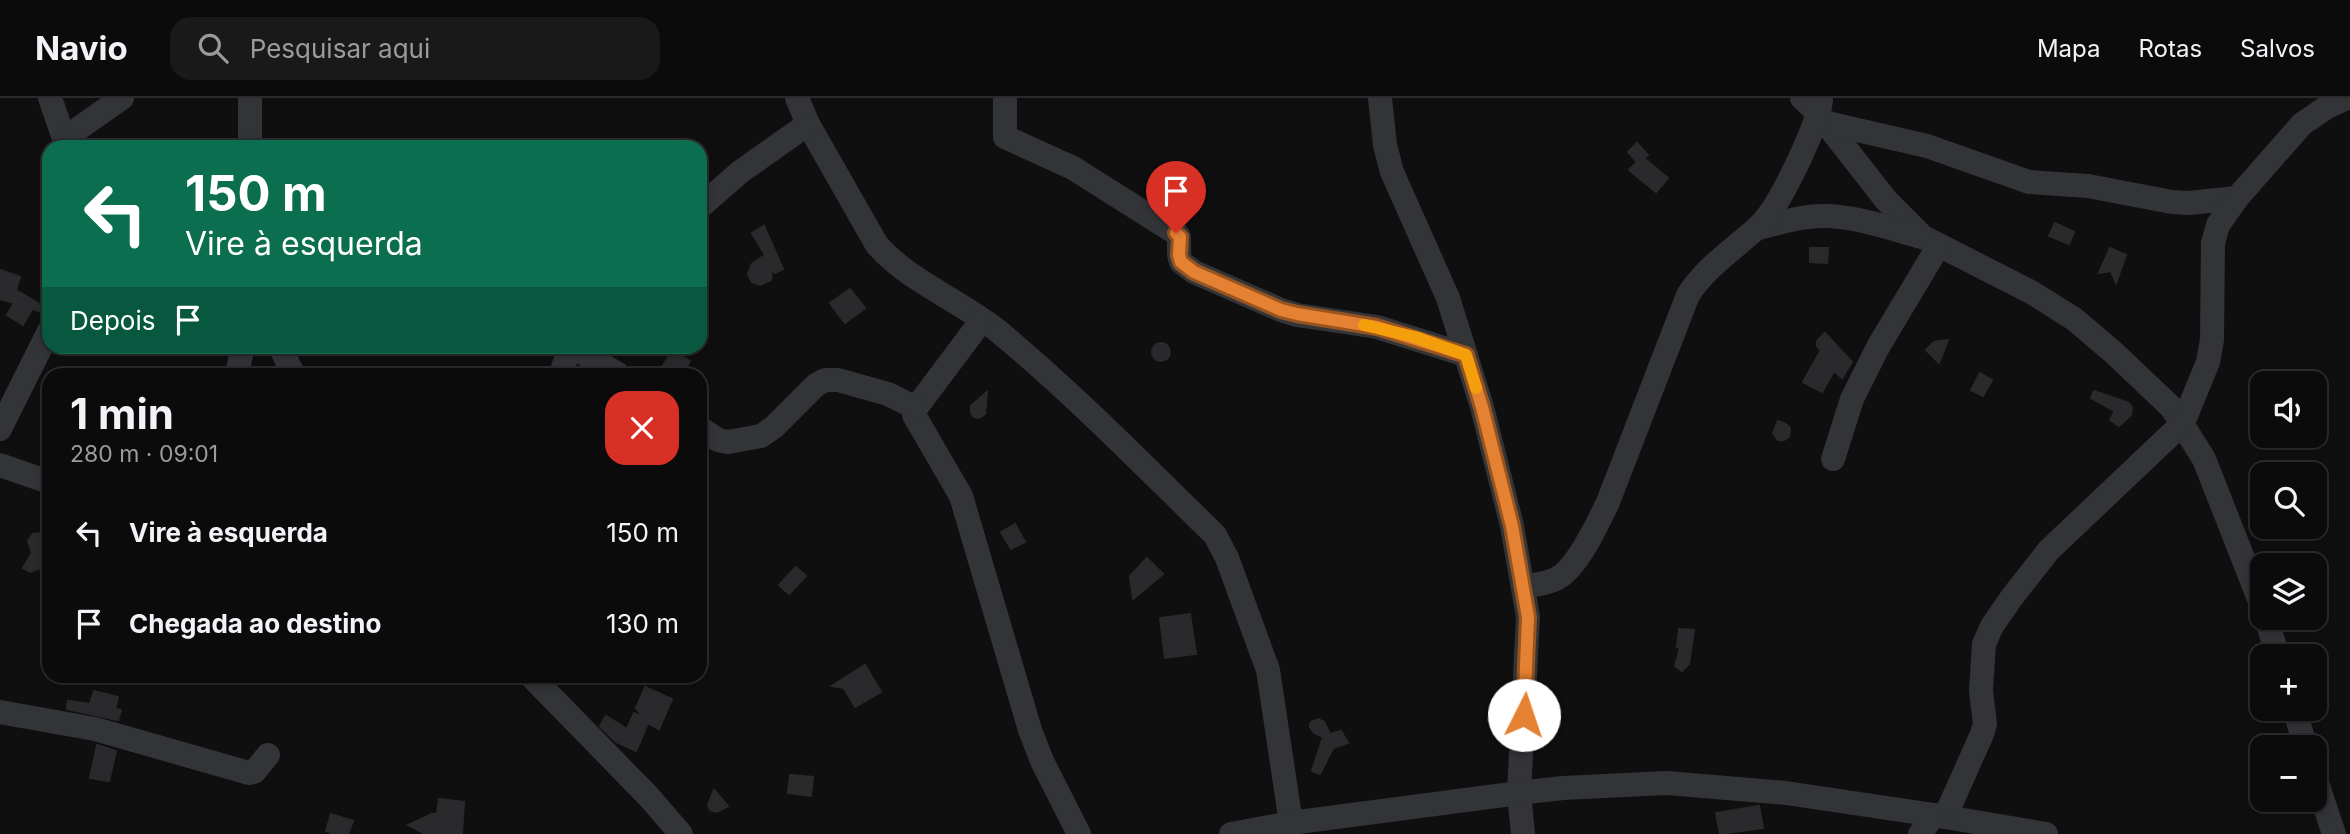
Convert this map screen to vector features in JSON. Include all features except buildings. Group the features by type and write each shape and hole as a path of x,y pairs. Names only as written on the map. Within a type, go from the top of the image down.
{"street":[{"path":"50,98 65,140"},
{"path":"69,140 122,98"},
{"path":"250,98 250,140"},
{"path":"797,98 808,124 877,245 891,261 982,320 1085,409 1215,535 1227,558 1268,670 1291,823"},
{"path":"1005,98 1005,137 1073,168 1176,233 1180,237 1181,262 1194,272 1281,310 1377,327 1466,355"},
{"path":"1380,98 1385,145 1392,172 1448,298 1482,407 1512,526 1528,628 1519,793 1523,834"},
{"path":"1933,822 1985,724 1981,691 1984,645 1992,625 2049,550 2183,423 2208,362 2213,243 2218,225 2237,198 2302,124 2347,98"},
{"path":"1523,587 1557,579 1569,569 1608,502 1688,295 1698,280 1743,238 1758,228 1774,208 1817,108"},
{"path":"1817,108 2029,182 2088,186 2188,203 2237,198"},
{"path":"1817,108 1886,200 1931,241"},
{"path":"707,201 740,172 808,124"},
{"path":"1758,228 1807,217 1826,216 1851,219 1931,241 2031,292 2074,319 2172,408 2183,423 2204,459 2250,576"},
{"path":"1833,459 1852,399 1931,241"},
{"path":"982,320 916,408 914,415 961,496 1030,730 1042,761 1079,834"},
{"path":"0,429 42,345"},
{"path":"584,354 608,368"},
{"path":"707,433 718,440 728,442 761,436 774,427 816,385 825,380 838,380 888,394 916,408"},
{"path":"0,465 42,480"},
{"path":"538,683 649,797 681,834"},
{"path":"0,712 106,732 249,773 254,772 268,755"},
{"path":"1231,834 1291,823 1519,793 1667,783 1786,793 1933,822 2046,834"},
{"path":"2327,812 2334,834"}],"slow traffic":[{"path":"1364,325 1415,337 1466,355 1476,388"}],"route":[{"path":"1176,233 1180,237 1181,262 1194,272 1281,310 1377,327 1466,355 1512,526 1528,617 1524,715"}]}
